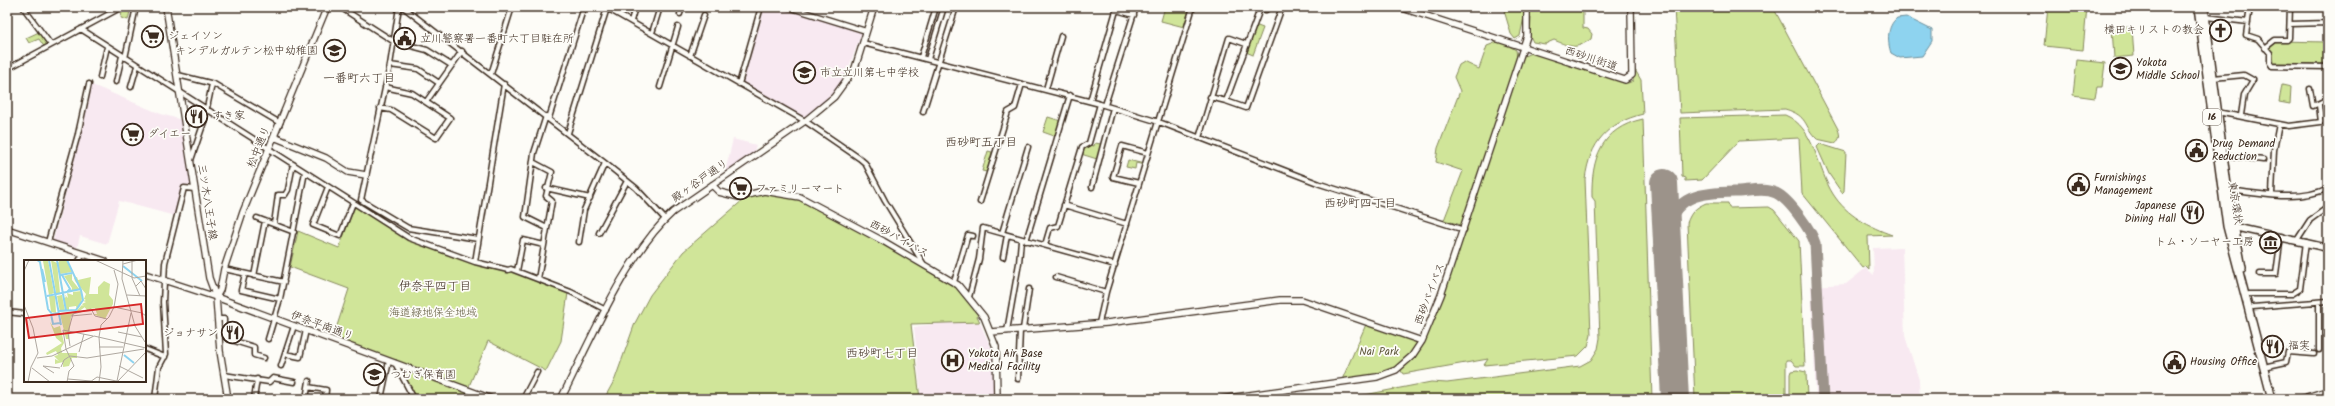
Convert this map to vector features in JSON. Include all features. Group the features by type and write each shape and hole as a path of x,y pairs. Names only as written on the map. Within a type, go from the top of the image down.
{"highway":[{"name":"東京環状","path":"2198,7 2231,226 2272,399"},
{"name":"東京環状","path":"2204,7 2224,155 2231,226 2277,399"}],"main road":[{"path":"2231,226 2328,248"}],"street":[{"path":"22,7 51,45"},
{"path":"7,70 122,7"},
{"path":"116,82 136,7"},
{"name":"三ツ木八王子線","path":"166,7 209,278 216,297 228,399"},
{"name":"松中通り","path":"216,297 220,290 224,269 243,212 327,7"},
{"path":"340,7 393,41 427,50 452,65"},
{"path":"359,206 390,65 399,7"},
{"path":"403,7 548,117 627,180 665,219"},
{"path":"491,74 512,7"},
{"path":"547,228 525,217 533,162 584,7"},
{"path":"631,22 635,7"},
{"path":"652,33 660,7"},
{"path":"680,14 682,7"},
{"path":"739,84 761,7"},
{"path":"788,7 866,31"},
{"name":"殿ヶ谷戸通り","path":"561,399 606,310 639,255 665,219 805,121 842,88 855,68 874,7"},
{"path":"921,57 936,7"},
{"path":"928,59 944,7"},
{"path":"923,112 956,7"},
{"path":"1106,105 1136,7"},
{"path":"1099,323 1106,292 1193,7"},
{"path":"1226,102 1260,8 1266,10 1268,7"},
{"path":"1210,97 1246,108 1282,7"},
{"path":"1399,7 1523,47"},
{"name":"西砂バイパス","path":"1221,399 1377,377 1404,364 1422,342 1464,230 1523,47 1529,26 1527,7"},
{"name":"西砂川街道","path":"1523,47 1628,80 1632,75 1631,7"},
{"path":"2250,7 2246,35 2258,39 2270,53 2270,63 2272,66 2328,67"},
{"path":"2265,48 2275,40 2287,40 2289,38 2290,7"},
{"path":"2328,7 2328,30"},
{"path":"568,133 607,8 805,121 839,142 865,163 885,201 922,263"},
{"path":"1090,101 1117,8 1134,15"},
{"path":"690,56 704,15"},
{"path":"2206,17 2248,22"},
{"path":"2290,24 2328,23"},
{"path":"660,87 678,27"},
{"path":"81,29 409,238 475,262 517,271 570,292 606,310"},
{"path":"1046,89 1061,36"},
{"path":"1199,138 1210,97 1229,38 1246,44"},
{"path":"863,43 1106,105 1159,122 1313,181 1464,230"},
{"path":"100,77 107,46"},
{"path":"426,102 462,51"},
{"path":"390,65 418,69 439,83"},
{"path":"131,87 137,66"},
{"path":"178,75 212,84 280,123"},
{"path":"2213,78 2244,75 2253,80 2244,95 2241,115"},
{"path":"48,242 78,134 89,84"},
{"path":"191,160 212,84"},
{"path":"475,262 504,84"},
{"path":"980,202 1008,112 1015,108 1022,84"},
{"path":"380,108 391,110 436,138 450,118 407,91 385,87"},
{"path":"2310,89 2313,106 2319,105 2328,99"},
{"path":"1007,331 1024,240 1070,95"},
{"path":"1045,245 1050,228 1058,226 1082,147 1089,143 1100,104"},
{"path":"2217,112 2241,115 2289,126 2322,122 2319,105"},
{"path":"1092,187 1113,108"},
{"path":"2272,194 2274,150 2279,124"},
{"path":"274,137 326,158 348,172 366,175"},
{"path":"1139,183 1114,177 1122,146 1148,153"},
{"path":"1002,233 1028,147"},
{"path":"2224,155 2263,160"},
{"path":"533,162 552,172 546,188 546,196 552,201 538,280"},
{"path":"579,242 584,210 605,163"},
{"path":"274,224 278,195 285,195 288,190 293,164"},
{"path":"268,339 275,320 284,282 304,172"},
{"path":"599,233 627,180"},
{"name":"西砂バイパス","path":"712,185 720,192 739,197 764,190 800,197 954,282 969,297 984,317 991,332 997,354 997,399"},
{"path":"328,187 313,225 340,236 353,203"},
{"path":"155,399 158,367 165,356 163,280 165,263 184,188 195,189"},
{"path":"546,188 590,198"},
{"path":"2228,190 2301,196 2328,188"},
{"path":"360,200 408,228 478,239"},
{"path":"1064,206 1127,224"},
{"path":"2297,240 2310,220 2328,207"},
{"path":"257,218 294,232"},
{"path":"254,276 265,221"},
{"path":"969,297 979,259 983,228 1115,265"},
{"path":"7,229 101,260"},
{"path":"954,282 968,235 973,236"},
{"path":"1003,257 1007,235"},
{"path":"2260,274 2276,274 2280,236"},
{"path":"408,243 409,238"},
{"path":"517,271 523,240 544,245"},
{"path":"2249,294 2292,294 2300,289 2306,242"},
{"path":"80,260 84,254"},
{"path":"224,269 284,282"},
{"name":"伊奈平南通り","path":"146,274 216,297 492,399"},
{"path":"245,274 241,290 280,299"},
{"path":"1056,277 1106,292"},
{"path":"1018,379 1021,330 1029,290"},
{"path":"991,332 1099,323 1280,300 1302,300 1422,342"},
{"path":"2253,307 2328,301"},
{"path":"2319,302 2319,350"},
{"path":"7,312 24,314"},
{"path":"218,319 224,319 224,336 228,339 254,346 254,355 264,358"},
{"path":"280,366 294,326"},
{"path":"285,354 300,357 306,330"},
{"path":"146,349 165,356"},
{"path":"2268,366 2286,362 2288,352 2314,354"},
{"path":"381,399 389,361"},
{"path":"395,363 414,399"},
{"path":"524,399 537,372"},
{"path":"224,375 269,382 273,378 294,382"},
{"path":"254,399 257,379"},
{"path":"306,399 309,381"},
{"path":"308,387 326,390 325,399"},
{"path":"2298,399 2328,390"}],"shaded area":[{"path":"765,7 780,7 862,32 846,75 830,96 806,117 742,82"},
{"path":"90,84 161,114 182,120 192,187 183,186 175,216 119,201 107,244 80,236 77,248 53,241 81,133"},
{"path":"733,139 756,145 754,152 725,172"},
{"path":"1902,247 1905,336 1919,380 1920,399 1816,399 1811,286 1846,284 1866,268 1874,275 1873,248"},
{"path":"977,317 991,347 997,373 993,399 921,399 914,327"}],"green space":[{"path":"131,7 128,20 121,18 122,11"},
{"path":"1165,7 1190,7 1184,27 1161,21"},
{"path":"1503,7 1579,7 1583,13 1583,28 1588,29 1592,34 1591,39 1577,46 1569,46 1554,40 1545,44 1533,42 1530,36 1531,18 1524,17 1520,36 1515,39 1511,34"},
{"path":"1674,7 1773,7 1838,129 1840,135 1838,140 1835,143 1817,139 1802,118 1785,109 1680,113"},
{"path":"2048,7 2087,7 2083,50 2044,46"},
{"path":"1255,25 1263,28 1253,55 1246,52"},
{"path":"2132,27 2134,56 2114,58 2112,28"},
{"path":"39,32 48,43 45,48 39,39 29,43 26,38"},
{"path":"1500,41 1516,50 1517,57 1461,225 1444,220 1463,171 1436,162 1438,148 1460,91 1454,77 1459,65 1464,62 1479,69 1487,46"},
{"path":"2279,41 2326,42 2326,60 2323,64 2274,63 2273,54 2268,48"},
{"path":"1531,53 1628,83 1633,81 1634,68 1641,80 1643,114 1619,123 1602,136 1591,154 1587,166 1585,179 1591,335 1588,346 1578,356 1484,365 1488,359 1403,374 1400,369 1410,361 1421,348 1443,296 1522,57"},
{"path":"2077,60 2105,63 2102,87 2097,87 2095,98 2073,95"},
{"path":"2282,85 2291,87 2290,104 2279,102"},
{"path":"1785,115 1795,121 1803,129 1809,139 1833,194 1845,209 1867,224 1892,235 1868,236 1869,269 1866,266 1863,268 1802,193 1799,138 1739,141 1702,180 1685,181 1685,178 1682,177 1680,118"},
{"path":"1048,117 1061,121 1057,137 1043,132"},
{"path":"1643,119 1652,399 1344,399 1431,382 1447,383 1580,366 1591,360 1598,349 1600,338 1595,201 1592,197 1594,170 1601,147 1608,138 1617,130 1629,123"},
{"path":"1095,143 1101,144 1097,159 1081,154 1083,148 1089,145 1094,146"},
{"path":"1820,144 1846,152 1844,191 1842,193 1829,174 1817,147"},
{"path":"988,151 992,152 987,172 982,171"},
{"path":"1128,160 1144,165 1136,163 1135,169 1126,167"},
{"path":"760,191 800,197 952,280 979,315 977,316 980,322 911,324 920,399 604,399 615,379 635,323 650,295 683,252 744,199"},
{"path":"1706,203 1728,203 1729,208 1769,207 1774,210 1799,241 1805,366 1796,366 1791,360 1786,360 1786,397 1784,399 1695,399 1687,223 1694,211"},
{"name":"海道緑地保全地域","path":"355,206 402,235 475,263 510,269 568,293 561,341 546,371 488,341 467,391 488,399 416,399 395,362 333,338 349,289 290,267 298,231 339,248"},
{"name":"Nai Park","path":"1367,322 1422,341 1417,349 1387,374 1341,382"},
{"path":"1797,370 1806,372 1807,399 1793,399 1790,395 1790,374 1791,371"}],"water":[{"path":"1906,17 1932,30 1932,41 1922,56 1900,58 1891,53 1889,34 1891,25 1897,18"}],"taxiway":[{"path":"1667,235 1670,221 1676,210 1683,203 1692,198 1703,195 1758,190 1772,191 1781,196 1793,208 1813,237 1815,243 1823,399"},
{"path":"1672,399 1674,390"}],"runway":[{"path":"1664,183 1675,399"}],"place":[{"name":"横田キリストの教会","path":"2220,30"},
{"name":"ジェイソン","path":"153,36"},
{"name":"立川警察署一番町六丁目駐在所","path":"404,39"},
{"name":"キンデルガルテン松中幼稚園","path":"334,51"},
{"name":"Yokota Middle School","path":"2121,69"},
{"name":"市立立川第七中学校","path":"805,73"},
{"name":"すき家","path":"197,116"},
{"name":"ダイエー","path":"132,134"},
{"name":"Drug Demand Reduction","path":"2196,150"},
{"name":"Furnishings Management","path":"2079,184"},
{"name":"ファミリーマート","path":"740,189"},
{"name":"Japanese Dining Hall","path":"2192,212"},
{"name":"トム・ソーヤー工房","path":"2270,242"},
{"name":"ジョナサン","path":"233,333"},
{"name":"福実","path":"2273,346"},
{"name":"Yokota Air Base Medical Facility","path":"952,360"},
{"name":"Housing Office","path":"2175,362"},
{"name":"つむぎ保育園","path":"374,375"}],"district":[{"name":"一番町六丁目","path":"359,78"},
{"name":"西砂町五丁目","path":"981,142"},
{"name":"西砂町四丁目","path":"1360,203"},
{"name":"伊奈平四丁目","path":"435,286"},
{"name":"西砂町七丁目","path":"882,353"}]}
